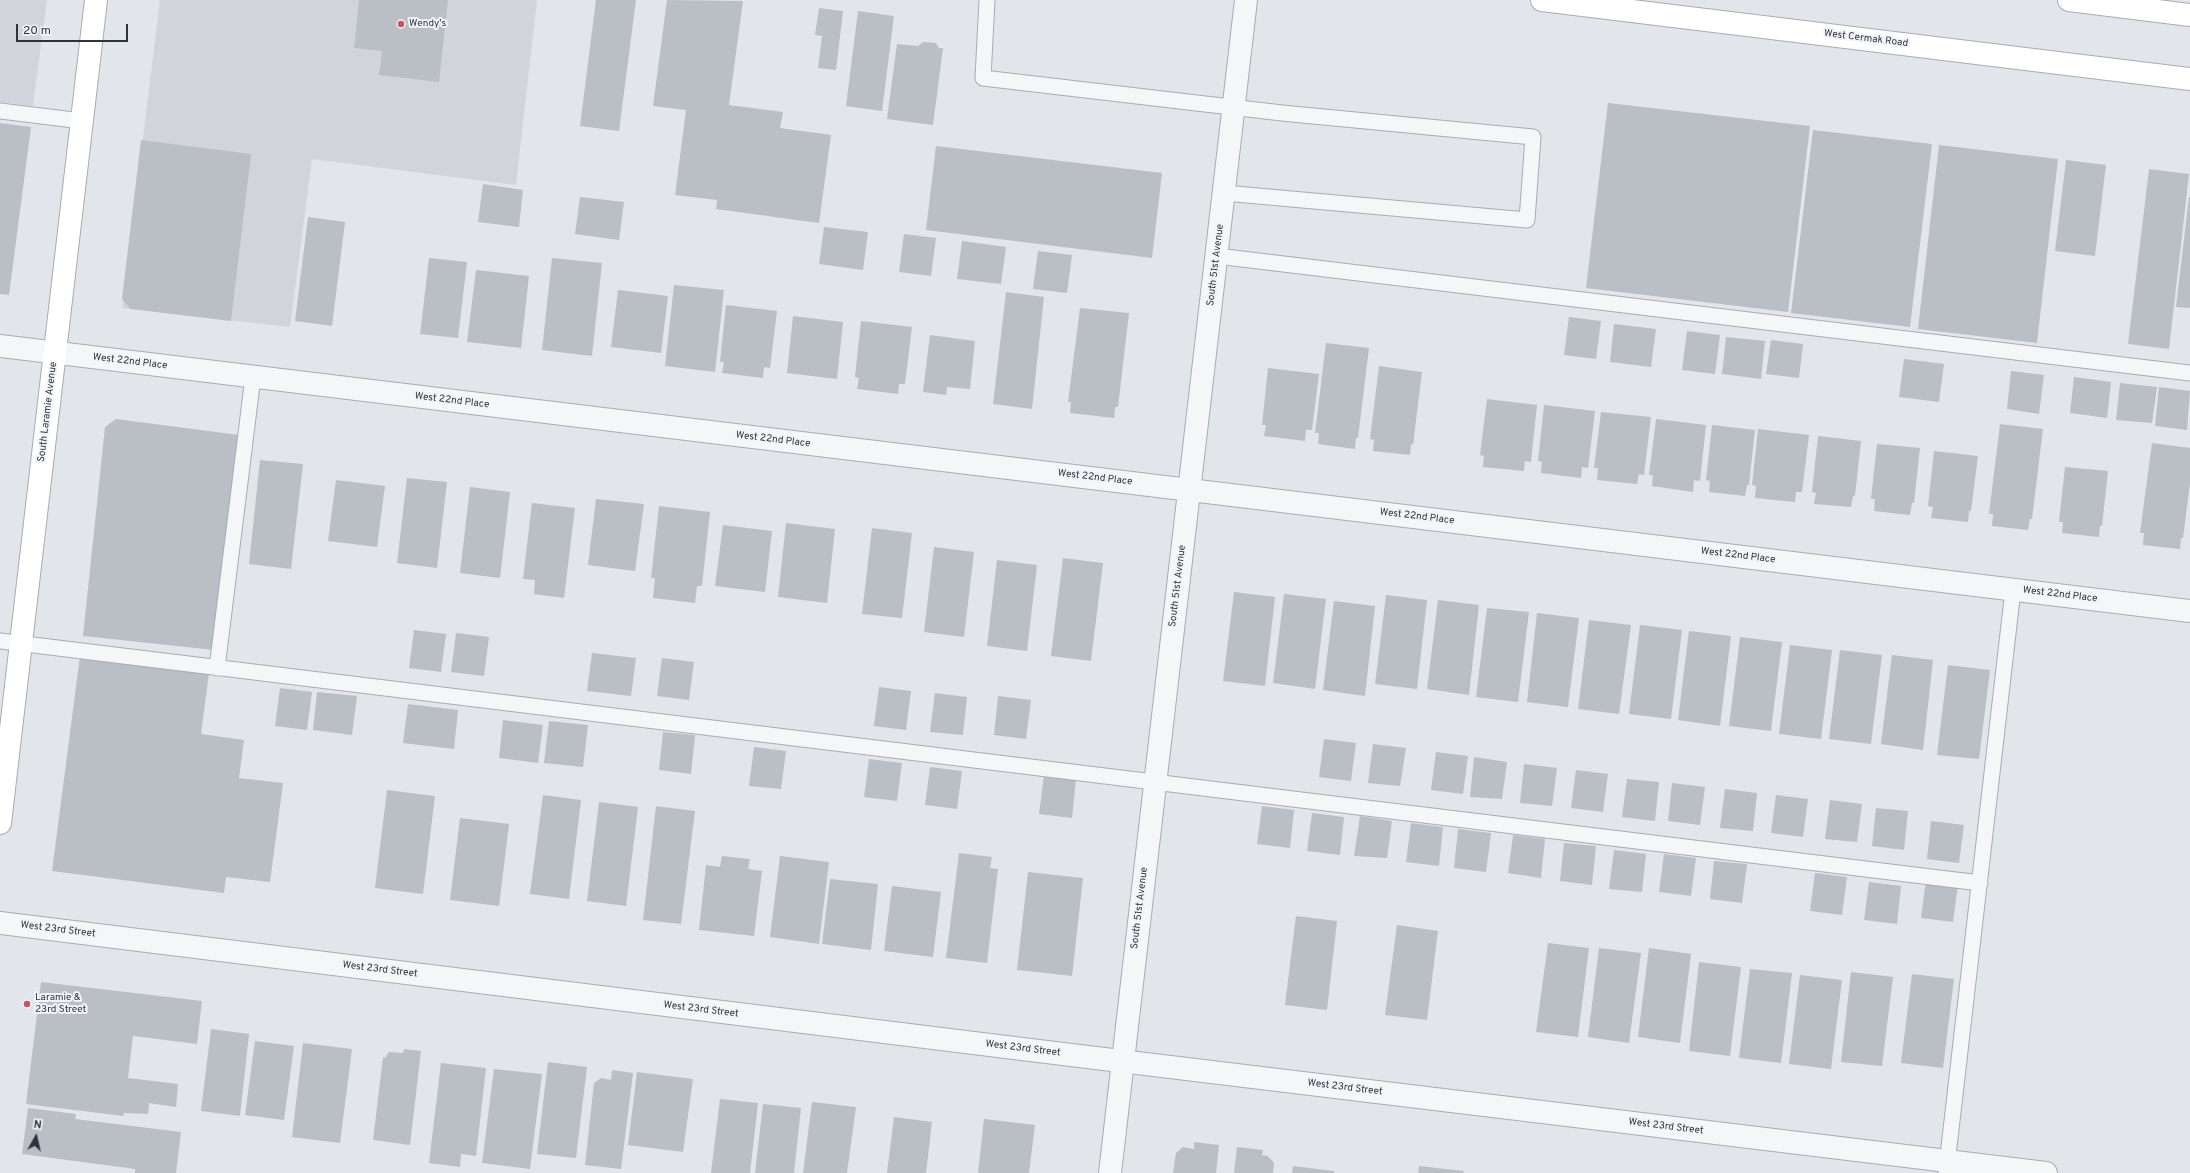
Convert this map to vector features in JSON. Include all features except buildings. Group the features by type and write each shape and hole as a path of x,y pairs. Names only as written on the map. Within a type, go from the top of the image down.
{"main road":[{"name":"South Laramie Avenue","path":"0,823 10,642 55,353 96,0"},
{"name":"West Cermak Road","path":"1542,0 2190,78"},
{"path":"2069,0 2190,15"}],"street":[{"name":"South 51st Avenue","path":"1110,1173 1246,0"},
{"name":"West 22nd Place","path":"0,346 2190,611"},
{"name":"West 23rd Street","path":"0,923 1123,1061 1947,1167 2046,1173"}],"lane":[{"path":"987,0 983,78 1234,108 1533,137 1526,220 1224,193"},
{"path":"0,110 82,121"},
{"path":"1217,256 2190,373"},
{"path":"217,668 253,377"},
{"path":"1947,1167 2014,590"},
{"path":"10,642 1980,883"}],"shaded area":[{"path":"0,0 47,0 33,106 0,102"},
{"path":"160,0 537,0 516,185 312,159 290,327 122,308"}],"place":[{"name":"Wendy's","path":"401,24"},
{"name":"Laramie & 23rd Street","path":"27,1004"}]}
